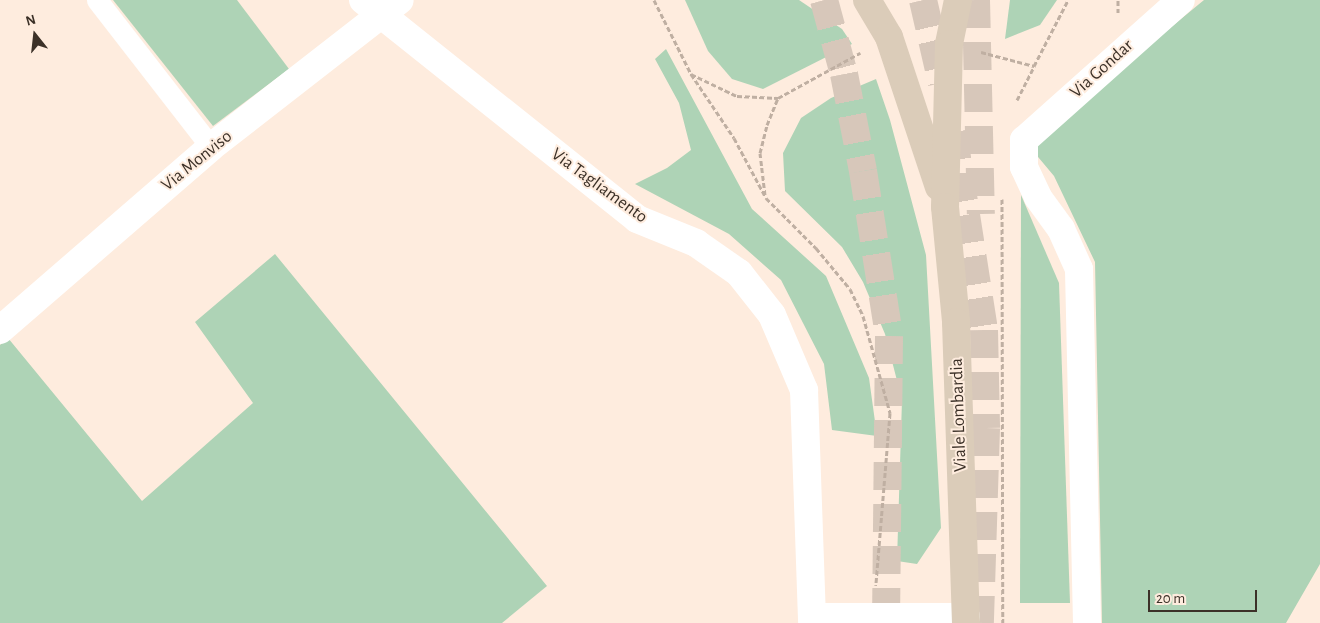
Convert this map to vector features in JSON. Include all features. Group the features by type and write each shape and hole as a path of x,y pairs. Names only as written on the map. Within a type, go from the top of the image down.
{"main road":[{"name":"Viale Lombardia","path":"868,0 889,37 945,208"},
{"name":"Viale Lombardia","path":"958,0 949,44 945,208 956,322 966,620"}],"street":[{"name":"Via Gondar","path":"1087,623 1079,269 1062,229 1038,197 1024,167 1024,140 1181,0"},
{"name":"Via Monviso","path":"0,330 212,147 381,5"},
{"name":"Via Tagliamento","path":"381,5 637,219 696,243 739,273 772,315 804,390 812,620"},
{"path":"812,620 873,618 966,620"}],"lane":[{"path":"97,0 212,147"}],"path":[{"path":"654,0 691,74 734,138 766,198 816,248 850,289 863,316 890,413 873,618"},
{"path":"1015,105 1034,66"},
{"path":"691,74 737,96 778,98 767,125 760,153 766,198"},
{"path":"1002,191 1003,623"}],"green space":[{"path":"113,0 237,0 289,69 213,126"},
{"path":"685,0 799,0 842,29 852,44 763,89 732,79 708,51"},
{"path":"1010,0 1057,0 1040,25 1005,39"},
{"path":"1204,0 1320,0 1320,564 1286,623 1102,623 1095,262 1054,176 1028,145"},
{"path":"666,49 752,209 826,276 869,378 877,436 832,430 824,364 781,280 729,234 635,184 667,168 691,150 679,103 655,59"},
{"path":"876,79 890,120 926,255 941,528 917,564 897,561 902,400 885,334 863,282 842,247 785,191 783,153 801,118 831,98"},
{"path":"1021,195 1059,283 1070,603 1020,603"},
{"path":"275,254 547,586 502,623 0,623 0,345 8,338 142,501 253,403 195,322"}],"tunnel":[{"path":"824,0 844,74 863,171 889,336 886,623"},
{"path":"923,0 942,83"},
{"path":"976,0 981,214"},
{"path":"953,132 984,330 986,428 980,623"}]}
